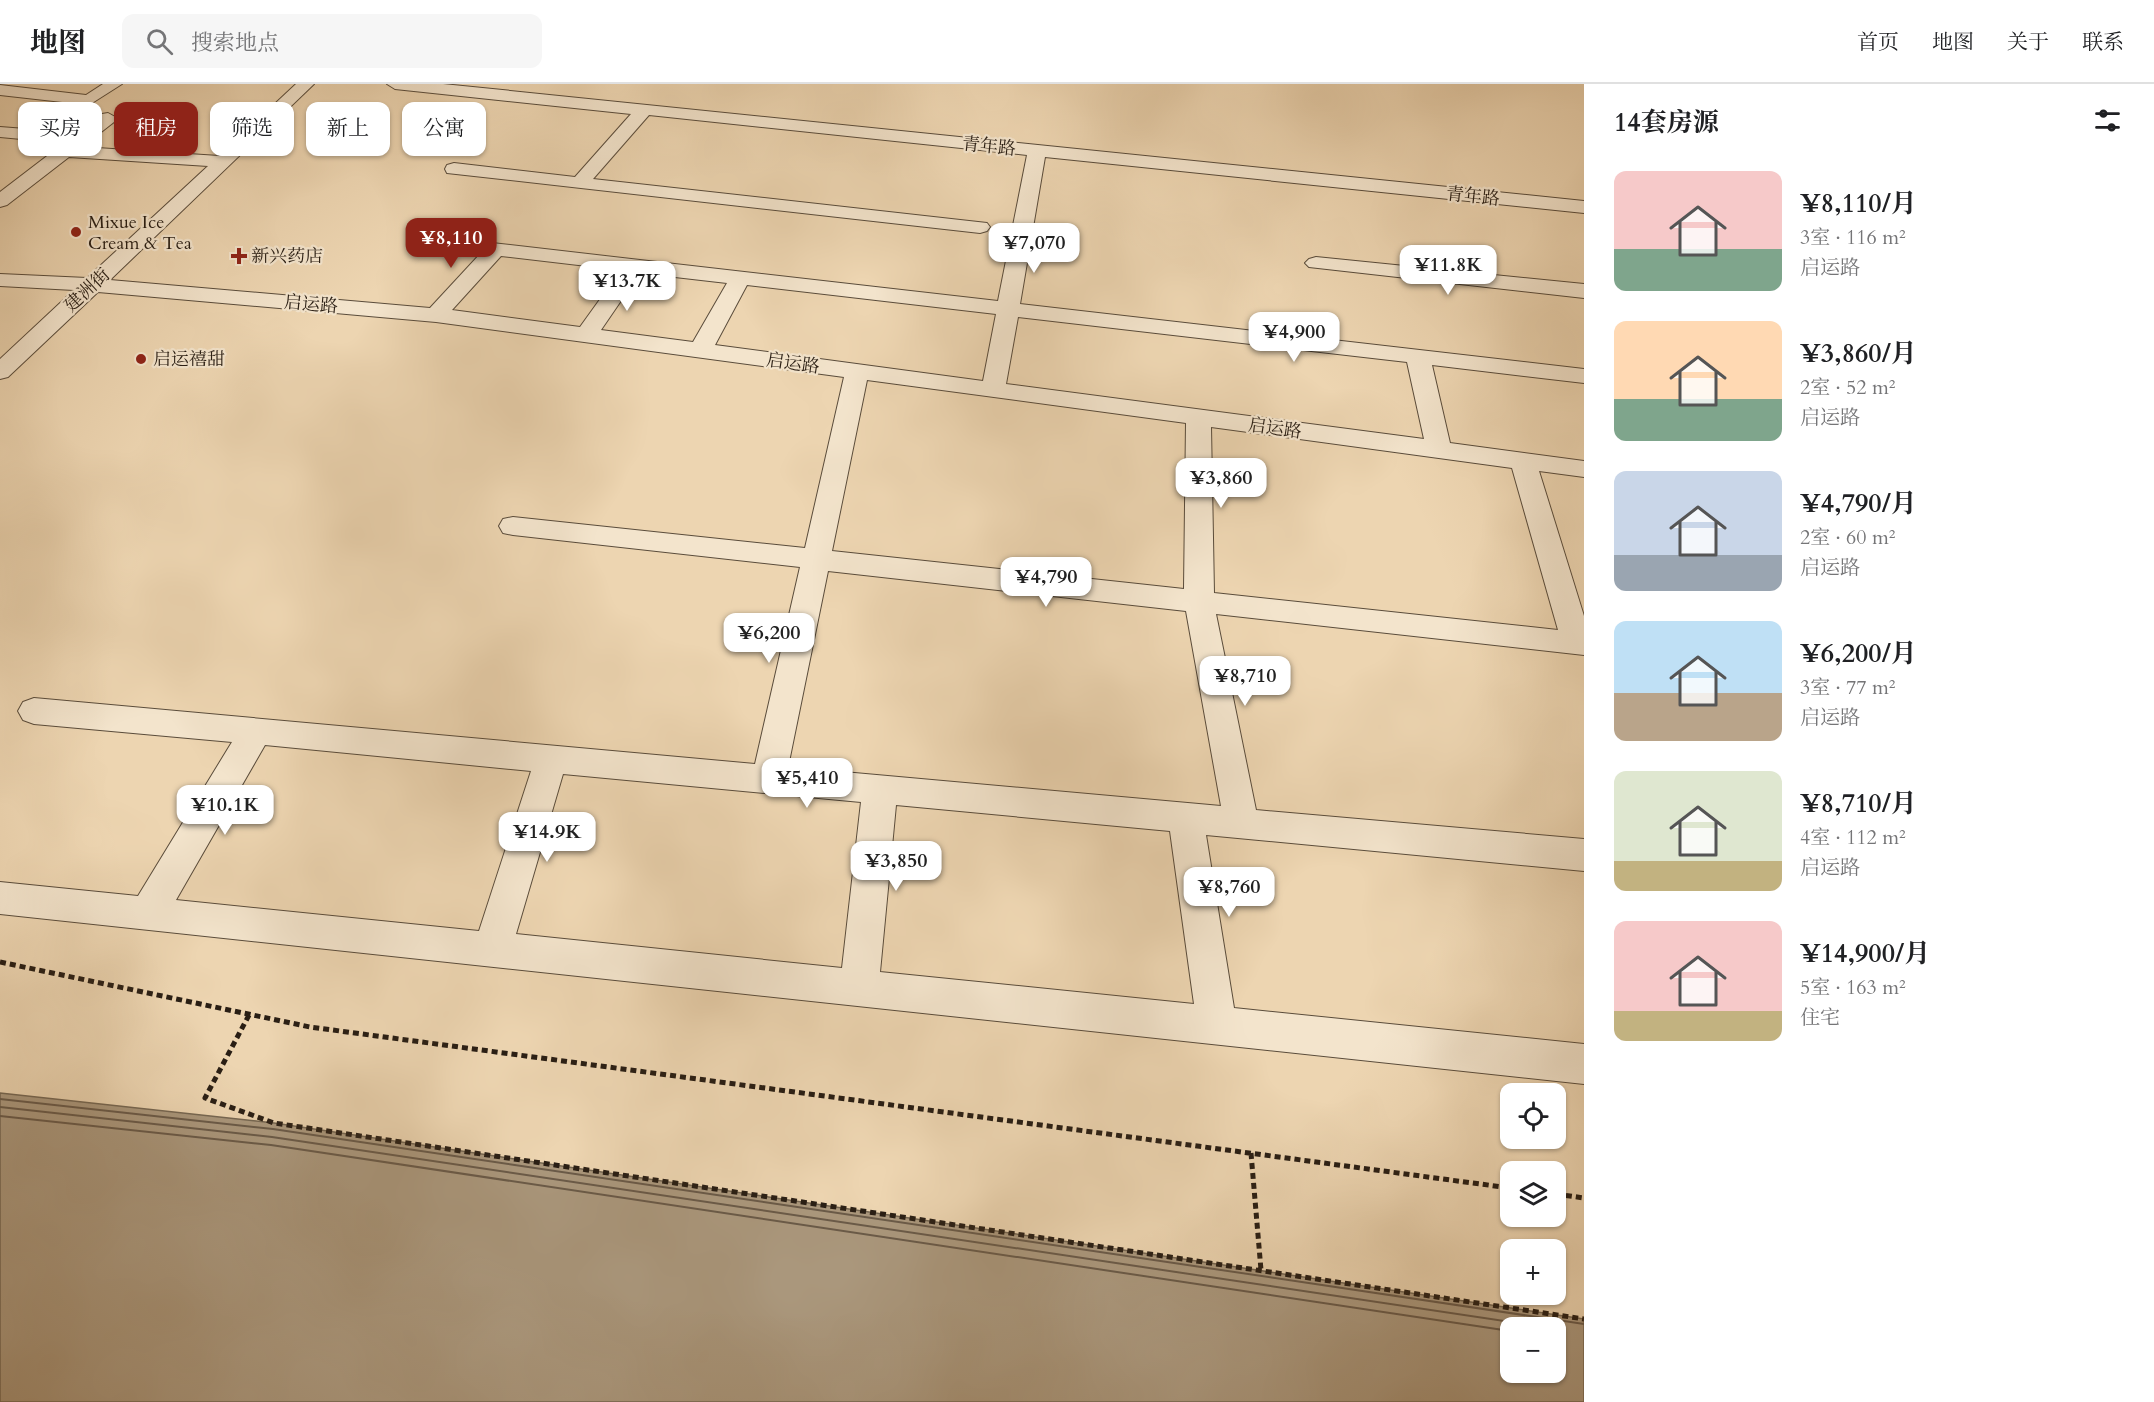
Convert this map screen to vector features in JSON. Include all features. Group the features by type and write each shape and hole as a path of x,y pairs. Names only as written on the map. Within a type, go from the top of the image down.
{"street":[{"path":"0,90 89,100 114,84"},
{"name":"建洲街","path":"0,372 306,84"},
{"name":"青年路","path":"395,84 1584,207"},
{"path":"580,183 644,110"},
{"path":"102,123 108,118"},
{"path":"0,132 18,134"},
{"path":"993,390 1037,150"},
{"path":"102,154 224,162"},
{"path":"0,201 58,156"},
{"path":"454,169 980,227"},
{"path":"436,315 489,249 1584,376"},
{"path":"1316,262 1584,291"},
{"path":"586,335 635,266"},
{"path":"700,351 740,278"},
{"name":"启运路","path":"0,280 92,285 436,315 1584,469"},
{"path":"1418,357 1439,450"},
{"path":"769,779 857,372"},
{"path":"1198,417 1199,602 1241,823"},
{"path":"513,526 1580,643 1523,461"},
{"path":"34,711 1584,855"},
{"path":"147,914 256,732"},
{"path":"492,950 551,759"},
{"path":"859,988 880,789"},
{"path":"1186,818 1217,1026"},
{"path":"0,898 1584,1065"}],"path":[{"path":"0,962 310,1027 1500,1187"},
{"path":"249,1014 205,1098 274,1123 1584,1319"},
{"path":"1251,1154 1261,1270"},
{"path":"1566,1195 1584,1198"}],"water":[{"path":"0,1093 274,1123 1584,1319 1584,1402 0,1402"}],"place":[{"name":"Mixue Ice Cream & Tea","path":"76,232"},
{"name":"新兴药店","path":"239,256"},
{"name":"启运禧甜","path":"141,359"}]}
